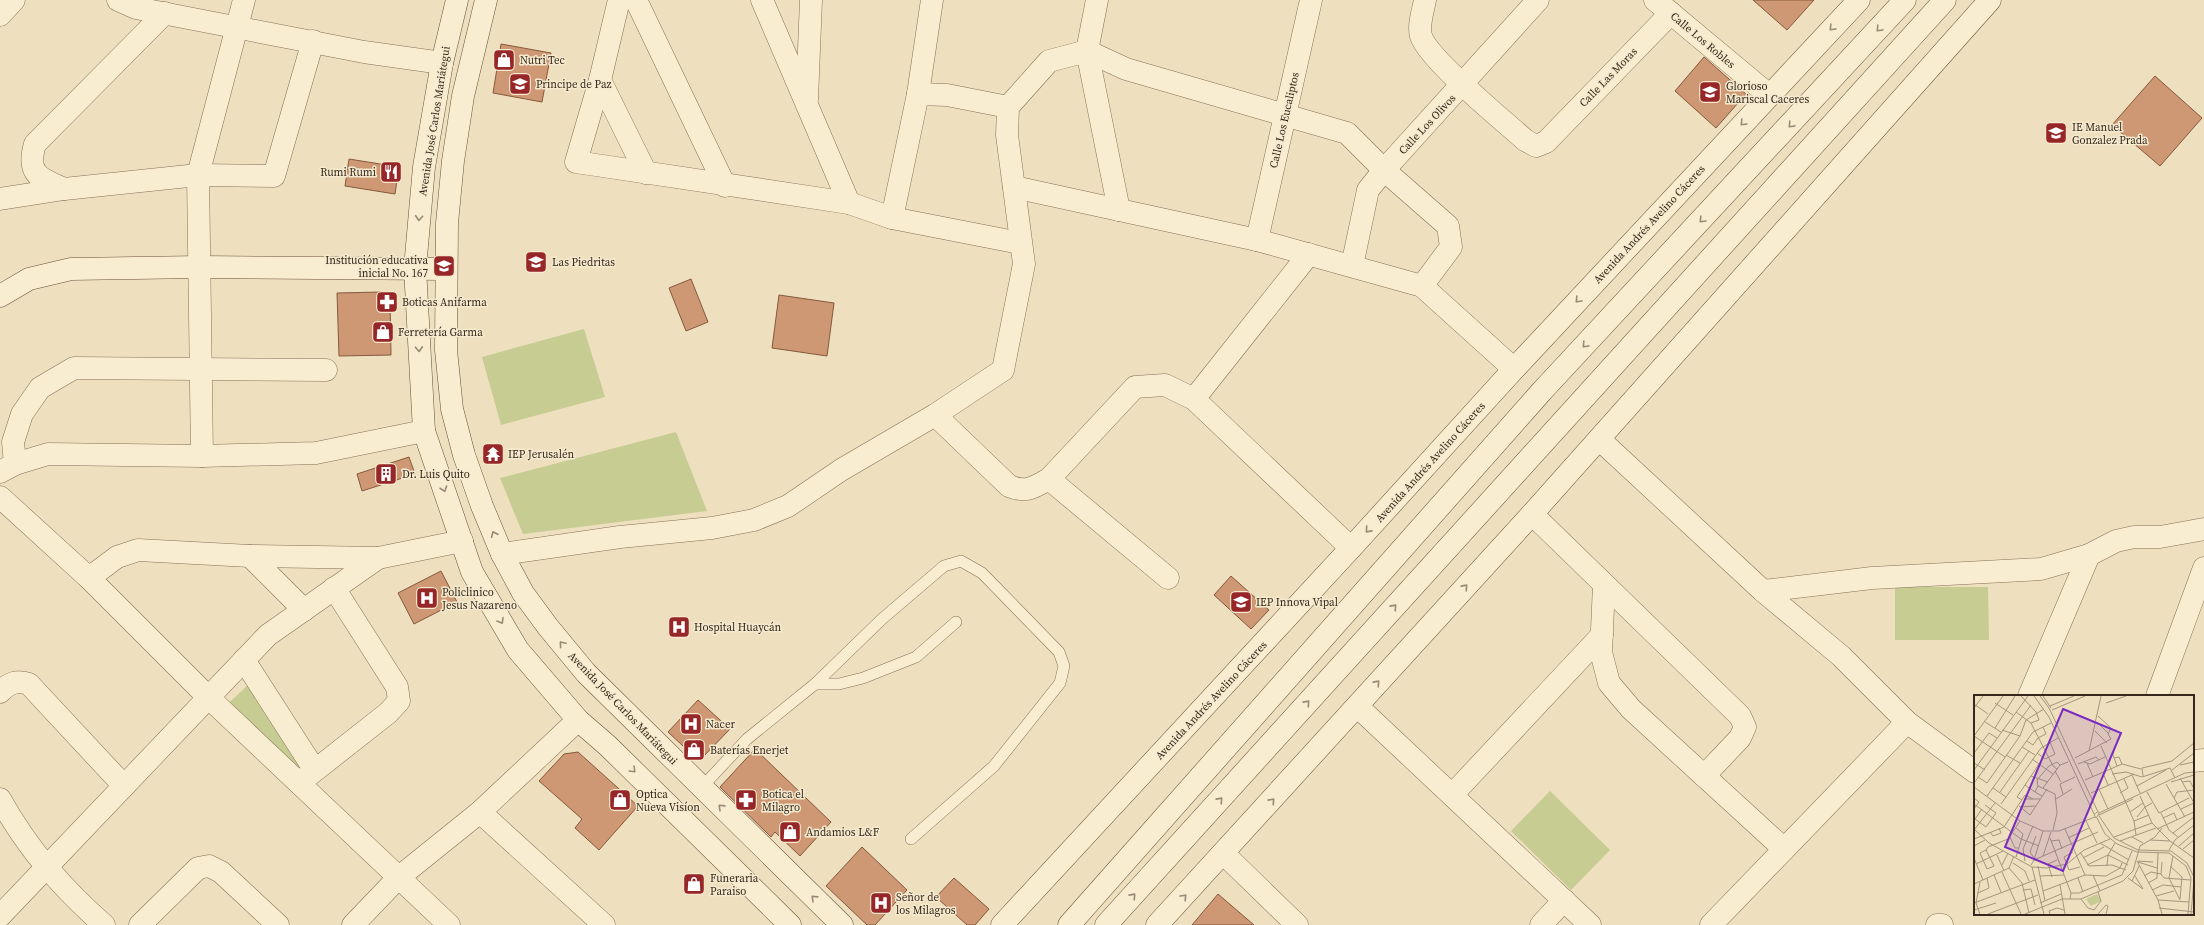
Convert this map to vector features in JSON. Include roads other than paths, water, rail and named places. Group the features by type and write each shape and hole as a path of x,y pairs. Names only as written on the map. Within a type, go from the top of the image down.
{"street":[{"path":"0,15 14,0"},
{"path":"118,0 136,8 364,52 442,63"},
{"path":"202,456 198,175 239,27 244,0"},
{"name":"Avenida José Carlos Mariátegui","path":"457,0 442,63 424,167 415,268 424,431 472,572 518,650 578,720 608,746 790,925"},
{"name":"Avenida José Carlos Mariátegui","path":"486,0 463,96 453,162 446,269 446,350 452,409 464,455 502,554 523,593 548,627 586,673 842,925"},
{"path":"619,0 600,80 576,162 725,186 849,203 892,218 1020,243"},
{"path":"636,0 725,186"},
{"path":"762,0 849,203"},
{"path":"807,105 812,0"},
{"path":"892,218 918,94 932,0"},
{"path":"1097,0 1087,51 1119,210"},
{"name":"Calle Los Eucaliptos","path":"1257,240 1311,0"},
{"path":"1425,0 1421,20 1421,36 1428,49 1463,84"},
{"name":"Calle Los Olivos","path":"1352,266 1368,190 1384,170 1538,0"},
{"name":"Avenida Andrés Avelino Cáceres","path":"1002,925 1352,548 1514,368 1859,0"},
{"path":"1069,925 1542,391 1905,0"},
{"path":"1106,925 1945,0"},
{"path":"1157,925 1224,854 1532,514 1990,0"},
{"name":"Calle Las Moras","path":"1463,84 1525,140 1536,146 1546,142 1663,6"},
{"name":"Calle Los Robles","path":"1663,6 1769,95"},
{"path":"64,189 40,178 32,167 30,159 35,144 165,13"},
{"path":"0,199 64,189 198,175 274,176 313,41"},
{"path":"502,554 620,537 712,528 754,520 788,506 841,470 935,415 1003,370 1024,264 1020,243 1007,135 1008,107 1049,61 1087,51 1126,68 1347,133 1384,170 1448,226 1451,247 1422,286"},
{"path":"600,80 646,173"},
{"path":"918,94 947,95 1008,107"},
{"path":"1014,187 1257,240 1422,286 1514,368"},
{"path":"1194,399 1309,254"},
{"path":"0,296 30,279 71,269 199,267 446,269"},
{"path":"8,468 13,442 22,414 40,388 74,368 326,370"},
{"path":"935,415 1008,486 1020,490 1031,488 1049,479 1134,387 1165,385 1194,399 1352,548"},
{"path":"8,468 48,454 202,456 316,454 424,431"},
{"path":"1599,439 1763,591 1842,656 1907,722 1974,771"},
{"path":"1049,479 1168,578"},
{"path":"0,496 89,578 208,697 307,776 398,878 449,925"},
{"path":"1532,514 1740,716 1745,727 1740,738 1704,776"},
{"path":"1763,591 1872,578 2041,569 2090,555 2122,539 2134,537 2160,537 2204,529"},
{"path":"89,578 117,557 138,550 250,556 378,558 462,541"},
{"path":"2029,695 2090,555"},
{"path":"250,556 304,610"},
{"path":"0,916 45,867 268,635 378,558"},
{"path":"2157,695 2204,568"},
{"path":"1604,585 1601,652 1609,683 1631,709 1784,849"},
{"path":"307,776 388,713 399,701 397,687 334,588"},
{"path":"1452,795 1602,635"},
{"path":"244,660 307,776"},
{"path":"0,692 6,686 18,681 29,684 124,786"},
{"path":"1357,706 1590,925"},
{"path":"353,925 398,878 480,812 578,720"},
{"path":"608,746 633,720"},
{"path":"1711,925 1907,722"},
{"path":"2194,761 2204,760"},
{"path":"0,799 18,830 45,867 104,925"},
{"path":"480,812 604,925"},
{"path":"1224,854 1297,925"},
{"path":"140,925 198,868 209,866 221,872 278,925"},
{"path":"1541,925 1564,900"},
{"path":"1937,925 1942,925"}],"lane":[{"path":"702,788 747,739 815,684 882,619 944,566 961,561 982,573 1059,652 1064,666 1060,683 994,766 911,839"},
{"path":"815,684 839,684 863,678 916,657 956,622"}],"place":[{"name":"Nutri Tec","path":"504,60"},
{"name":"Principe de Paz","path":"520,84"},
{"name":"Glorioso Mariscal Caceres","path":"1710,92"},
{"name":"IE Manuel Gonzalez Prada","path":"2056,133"},
{"name":"Rumi Rumi","path":"391,172"},
{"name":"Las Piedritas","path":"536,262"},
{"name":"Institución educativa inicial No. 167","path":"444,266"},
{"name":"Boticas Anifarma","path":"387,302"},
{"name":"Ferretería Garma","path":"383,332"},
{"name":"IEP Jerusalén","path":"493,454"},
{"name":"Dr. Luis Quito","path":"386,474"},
{"name":"Policlinico Jesus Nazareno","path":"427,598"},
{"name":"IEP Innova Vipal","path":"1241,602"},
{"name":"Hospital Huaycán","path":"679,627"},
{"name":"Nacer","path":"691,724"},
{"name":"Baterías Enerjet","path":"694,750"},
{"name":"Optica Nueva Visíon","path":"620,800"},
{"name":"Botica el Milagro","path":"746,800"},
{"name":"Andamios L&F","path":"790,832"},
{"name":"Funeraria Paraiso","path":"694,884"},
{"name":"Señor de los Milagros","path":"881,903"}]}
